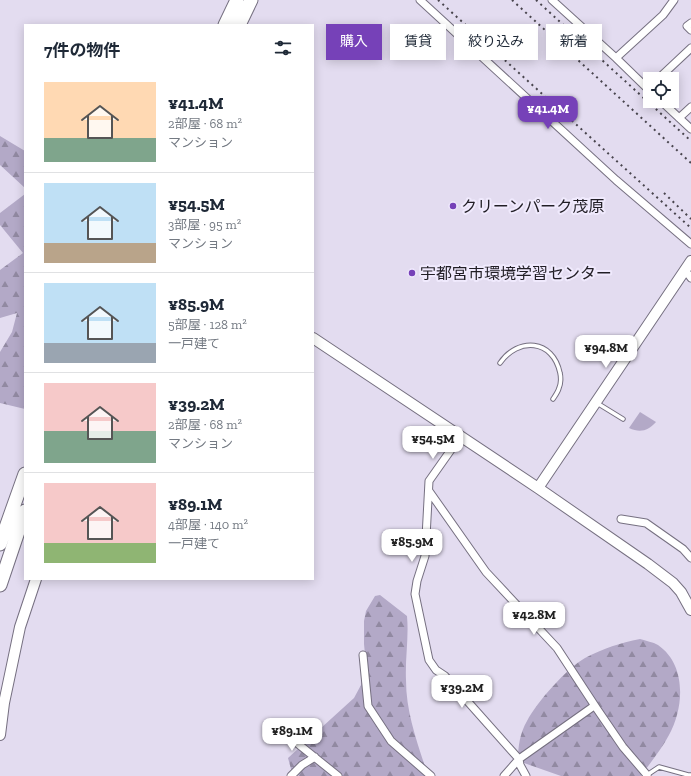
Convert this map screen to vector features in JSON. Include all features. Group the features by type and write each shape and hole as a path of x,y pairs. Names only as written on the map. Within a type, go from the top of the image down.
{"highway":[{"path":"225,24 237,0"},
{"path":"239,24 251,0"},
{"path":"0,544 24,477"},
{"path":"0,585 24,514"}],"street":[{"path":"243,24 255,0"},
{"path":"420,0 616,180 691,244"},
{"path":"552,0 643,83"},
{"path":"616,58 663,15 674,0"},
{"path":"691,22 687,26 691,30"},
{"path":"665,72 691,48"},
{"path":"679,118 691,107"},
{"path":"668,108 691,129"},
{"path":"538,488 596,402 688,274 691,260"},
{"path":"314,339 538,488 648,564 673,583 681,592 691,610"},
{"path":"460,437 429,482 425,556 417,581 415,594 429,660 436,670 445,676 518,759 526,776"},
{"path":"429,491 486,572 557,648 594,706 623,747 647,775"},
{"path":"621,519 646,524 683,549 691,558"},
{"path":"0,735 4,703 20,627 36,580"},
{"path":"363,655 368,706 391,741 431,776"},
{"path":"504,776 518,759 594,706"},
{"path":"282,731 338,776"},
{"path":"291,776 302,765 314,758"}],"lane":[{"path":"500,363 509,352 521,346 541,347 547,351 557,362 560,376 559,388 553,399"},
{"path":"596,402 623,419"},
{"path":"647,775 658,767 691,775"}],"green space":[{"path":"0,136 24,150 24,187 0,165"},
{"path":"24,195 24,409 0,403 0,352 12,332 17,313 0,318 0,270 23,253 0,225 0,213"},
{"path":"640,412 656,422 647,429 640,431 629,428"},
{"path":"380,595 407,616 408,632 406,672 408,705 413,729 428,776 299,776 291,769 288,758 354,698 361,685 366,665 364,621 366,611 375,596"},
{"path":"640,639 658,645 667,654 674,664 680,687 680,700 674,724 663,746 641,776 561,776 518,760 520,740 525,726 532,713 561,677 592,654 612,646"}],"railway":[{"path":"438,0 691,228"},
{"path":"512,0 691,163"},
{"path":"536,0 691,141"},
{"path":"664,193 691,219"}],"place":[{"name":"クリーンパーク茂原","path":"453,206"},
{"name":"宇都宮市環境学習センター","path":"412,273"}]}
